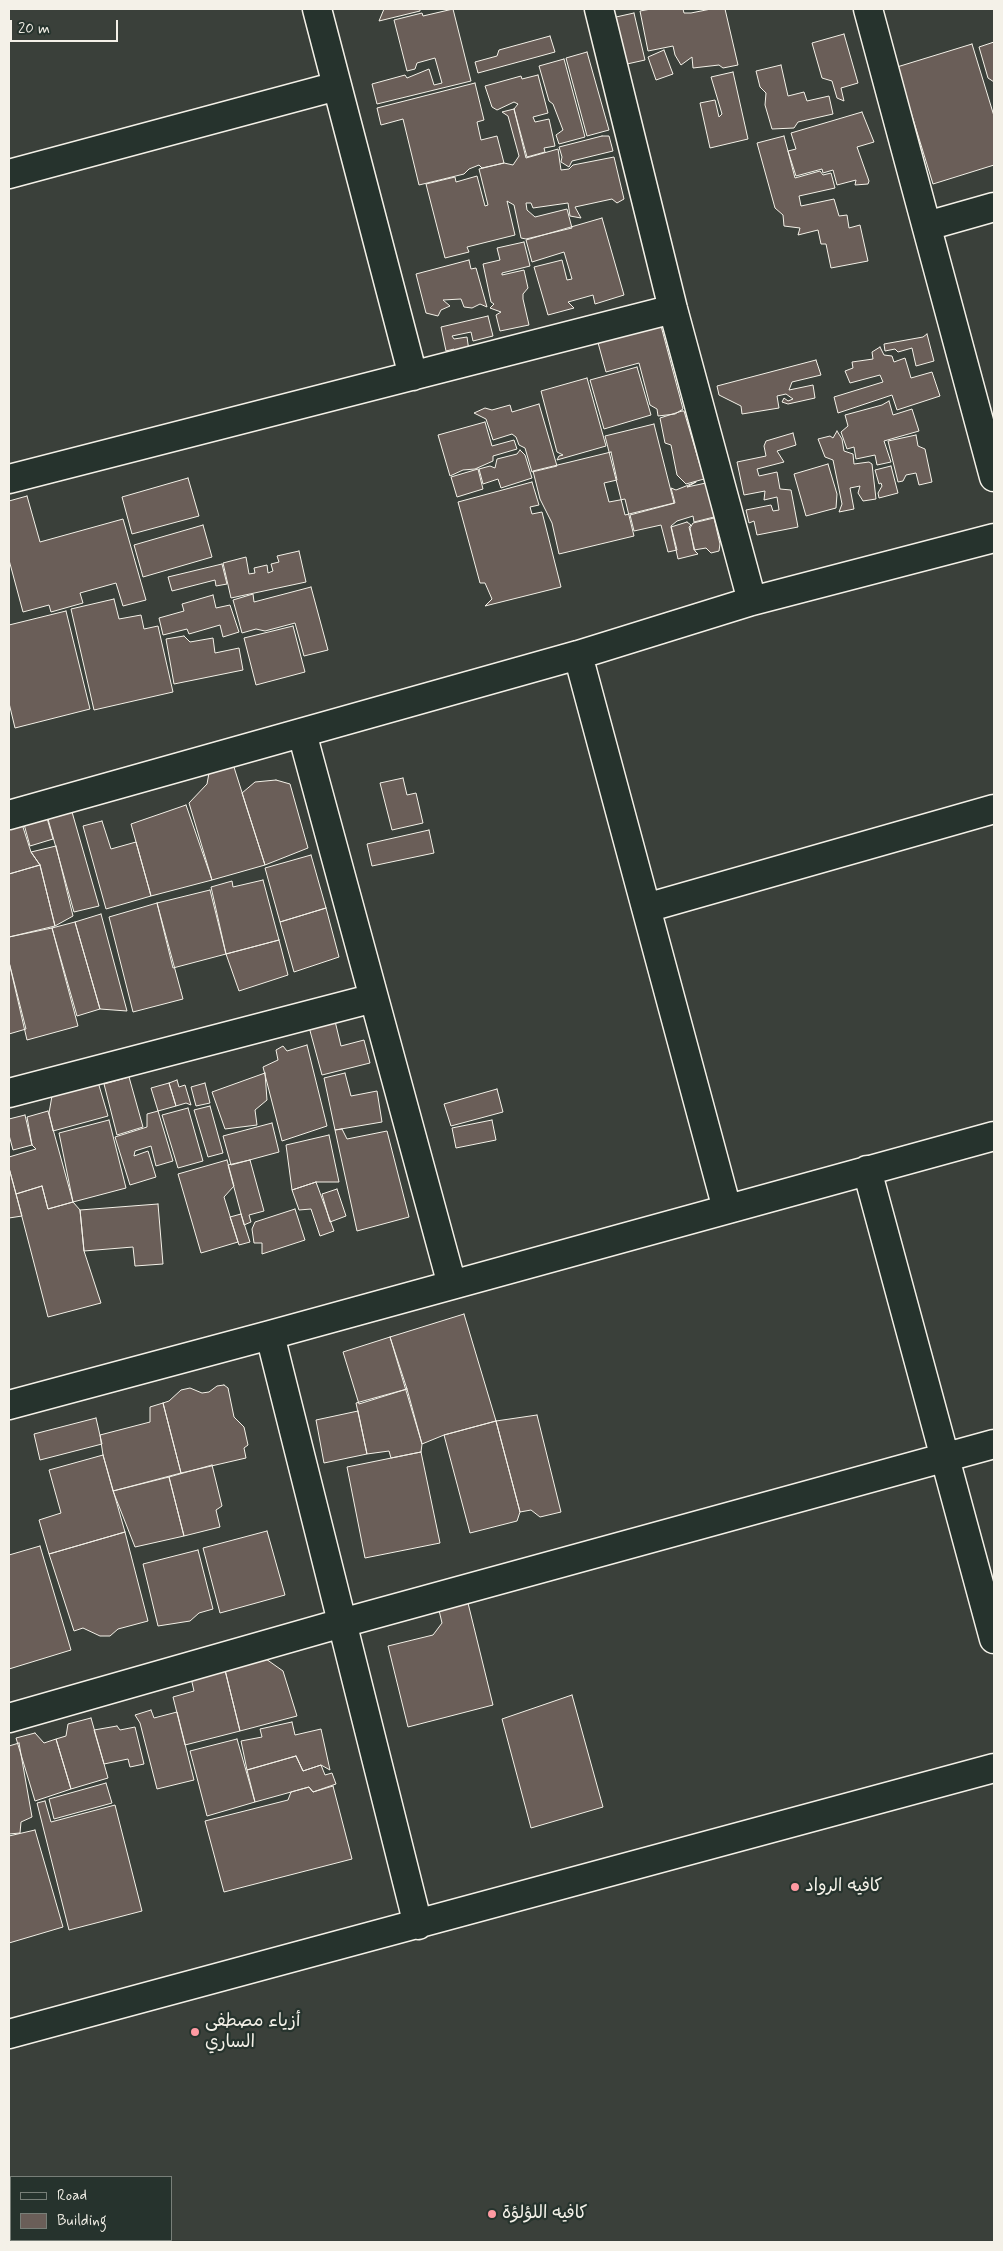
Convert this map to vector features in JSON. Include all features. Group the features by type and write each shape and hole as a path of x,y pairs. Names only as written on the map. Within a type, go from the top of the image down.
{"street":[{"path":"317,9 413,376"},
{"path":"599,9 673,308 752,601"},
{"path":"868,9 994,477"},
{"path":"9,174 337,86"},
{"path":"926,226 994,207"},
{"path":"9,479 673,308"},
{"path":"9,815 578,655 752,601 994,538"},
{"path":"578,655 727,1209"},
{"path":"302,733 452,1285"},
{"path":"646,908 994,809"},
{"path":"9,1093 374,998"},
{"path":"9,1404 270,1335 994,1136"},
{"path":"867,1170 994,1639"},
{"path":"270,1335 418,1925"},
{"path":"9,1718 342,1623 994,1444"},
{"path":"9,2034 994,1768"}],"building":[{"path":"384,9 420,9 420,11 379,21"},
{"path":"453,9 471,81 377,104 372,84 405,75 407,78 429,69 434,85 442,83 435,58 417,63 415,69 407,71 394,20 422,13 423,16"},
{"path":"683,9 684,13 691,13 711,9 725,9 738,65 723,68 719,65 693,68 692,57 681,65 675,55 673,46 648,51 640,11"},
{"path":"634,13 645,60 627,64 616,17"},
{"path":"844,34 858,83 841,88 844,101 837,98 832,81 822,78 812,43"},
{"path":"550,36 555,52 478,73 475,62 497,56 499,50"},
{"path":"994,42 994,82 988,78 979,47"},
{"path":"972,44 994,116 994,165 933,184 897,67"},
{"path":"664,50 673,74 656,80 648,57"},
{"path":"587,52 609,130 587,136 566,58"},
{"path":"564,59 585,137 559,144 556,135 563,130 553,104 549,101 539,66"},
{"path":"781,65 788,96 804,92 807,101 829,96 833,114 798,122 794,128 772,129 765,105 766,93 760,87 756,71"},
{"path":"733,72 748,139 710,148 700,103 715,100 719,117 722,114 711,77"},
{"path":"538,75 548,113 533,117 535,122 549,119 555,146 544,148 545,152 527,157 514,109 518,104 514,102 497,110 492,107 485,86 521,76 522,79"},
{"path":"475,83 484,120 477,122 481,140 497,136 504,163 482,168 479,165 469,169 464,174 419,185 403,119 381,125 377,108"},
{"path":"514,109 526,158 558,149 561,170 569,169 573,165 614,157 624,199 617,203 612,199 575,207 581,218 570,216 568,203 533,208 531,203 526,203 527,210 535,217 567,209 572,228 526,239 521,238 514,205 507,201 515,235 467,247 469,252 445,258 426,184 455,177 456,182 477,176 485,206 488,205 479,169 504,163 513,165 519,156 508,116 502,112"},
{"path":"862,112 874,142 857,147 869,181 868,184 855,185 856,180 837,185 833,170 823,173 822,169 796,176 788,151 796,149 791,133"},
{"path":"602,136 609,136 613,151 572,161 569,167 561,162 562,157 559,147"},
{"path":"784,136 795,178 820,171 823,175 831,173 835,188 799,196 801,206 834,199 839,216 847,215 849,228 860,225 868,261 831,268 826,244 821,244 818,230 798,235 800,228 784,226 783,215 775,208 757,143"},
{"path":"602,218 624,295 595,304 593,295 568,302 574,308 548,315 534,267 562,260 567,280 572,279 564,252 532,262 526,240"},
{"path":"524,242 530,266 502,273 502,275 524,270 528,288 523,294 523,299 529,325 500,331 496,315 501,312 490,308 494,304 491,302 483,264 500,260 497,248"},
{"path":"469,260 471,269 476,268 487,307 480,304 472,308 464,307 461,299 443,300 450,306 441,310 438,316 426,313 416,274"},
{"path":"488,316 493,336 473,341 471,332 452,336 454,339 467,337 469,351 456,352 454,349 446,351 441,327"},
{"path":"660,322 683,409 675,414 658,416 657,409 650,405 639,363 606,372 597,339"},
{"path":"927,334 934,361 916,366 912,348 898,352 895,349 885,351 884,344 923,337"},
{"path":"880,347 884,355 892,356 894,362 905,358 911,378 932,372 940,396 897,410 892,395 838,413 834,397 883,382 880,375 850,383 845,371 853,368 852,362 873,359 872,352"},
{"path":"816,360 821,375 792,382 789,390 813,385 815,398 788,404 782,402 784,398 788,401 793,399 786,394 777,396 779,408 742,414 741,406 719,395 717,386"},
{"path":"637,367 651,415 604,429 590,380"},
{"path":"587,378 606,446 557,460 559,456 563,455 557,452 541,391"},
{"path":"889,401 893,415 912,409 919,431 884,441 891,462 877,465 875,455 856,459 854,447 847,449 841,432 848,426 845,415 882,405"},
{"path":"539,404 557,466 532,472 525,448 519,445 516,437 512,434 493,440 486,419 474,413 485,408 492,410 510,405 512,412"},
{"path":"684,411 704,479 686,484 677,475 671,445 665,443 660,418"},
{"path":"485,422 492,446 514,440 517,449 493,456 493,461 475,469 463,470 450,476 438,435"},
{"path":"654,424 674,503 625,515 605,436"},
{"path":"837,431 842,439 844,451 853,454 854,464 869,462 872,464 876,499 863,501 858,493 860,486 850,488 854,509 839,512 842,504 833,460 825,457 818,439 830,436 833,438"},
{"path":"793,433 796,445 777,451 784,462 757,469 759,476 777,472 780,489 791,490 798,527 757,535 754,521 749,523 746,510 771,505 773,511 779,510 777,497 764,500 765,491 744,495 737,462 766,456 764,446 766,441"},
{"path":"916,435 918,446 925,449 932,482 919,485 916,473 906,475 903,481 898,482 888,441"},
{"path":"520,450 525,455 532,478 501,488 498,479 483,484 479,469 490,466 495,468 497,459 517,454"},
{"path":"611,452 617,480 604,483 609,502 625,499 634,536 559,554 552,523 540,499 533,471"},
{"path":"828,464 837,494 836,508 806,516 794,474"},
{"path":"891,466 898,493 879,498 878,493 882,486 881,483 879,484 875,470"},
{"path":"478,469 483,489 457,497 451,477"},
{"path":"188,478 199,516 132,534 122,497"},
{"path":"532,482 539,505 530,507 532,514 542,512 561,587 485,606 492,599 485,583 480,583 458,502"},
{"path":"696,482 687,487 706,483 714,517 694,522 693,516 677,521 671,526 677,550 668,552 661,525 634,531 630,515 675,503 671,488 676,490"},
{"path":"27,496 40,542 123,519 146,600 123,606 116,583 80,593 83,603 51,612 49,605 23,612 9,560 9,501"},
{"path":"714,518 720,544 719,551 711,553 706,548 694,550 690,528 693,523"},
{"path":"687,522 691,525 689,527 695,551 698,554 678,559 671,527"},
{"path":"203,525 212,557 143,577 134,545"},
{"path":"299,551 306,582 231,598 223,563 246,557 249,574 255,573 254,568 267,565 268,573 273,571 271,564 279,562 277,556"},
{"path":"222,564 227,584 216,586 215,580 172,591 168,577"},
{"path":"311,587 328,650 304,656 295,623 265,631 256,629 242,633 233,600 253,594 254,602"},
{"path":"213,595 216,608 230,605 239,632 223,637 220,625 189,634 187,629 163,635 159,618 184,611 182,604"},
{"path":"114,599 119,619 141,615 144,629 158,626 173,692 94,710 71,609"},
{"path":"66,611 90,709 15,728 9,703 9,625"},
{"path":"293,626 305,672 256,685 244,638"},
{"path":"184,636 190,642 213,638 215,653 239,648 243,670 174,684 166,639"},
{"path":"233,764 265,865 212,880 189,803 207,784 209,773"},
{"path":"403,778 407,795 416,793 423,823 392,830 380,783"},
{"path":"276,780 290,784 308,848 265,865 242,793 255,782"},
{"path":"186,805 212,880 151,896 131,824"},
{"path":"45,811 53,839 30,846 22,817"},
{"path":"72,812 99,906 74,912 48,819"},
{"path":"21,821 31,852 40,865 9,874 9,825"},
{"path":"102,821 111,849 136,842 151,896 106,909 83,826"},
{"path":"429,830 434,853 372,866 367,844"},
{"path":"56,846 73,916 55,926 40,865 31,852"},
{"path":"311,855 326,908 280,922 265,868"},
{"path":"40,865 55,926 9,937 9,874"},
{"path":"263,880 279,940 226,954 211,887 232,881 233,887"},
{"path":"210,890 226,954 173,968 157,903"},
{"path":"157,903 183,999 133,1012 109,917"},
{"path":"326,908 339,957 294,972 280,922"},
{"path":"101,914 127,1011 100,1009 75,922"},
{"path":"75,922 100,1009 77,1016 52,928"},
{"path":"52,928 78,1026 27,1040 9,962 9,937"},
{"path":"279,940 288,975 239,991 226,954"},
{"path":"9,962 26,1029 9,1034"},
{"path":"335,1021 341,1046 364,1040 370,1063 322,1075 309,1027"},
{"path":"307,1045 327,1126 282,1141 263,1067 278,1060 276,1050 283,1046 287,1051"},
{"path":"265,1073 267,1100 255,1110 257,1125 225,1129 212,1092"},
{"path":"345,1073 351,1096 377,1091 382,1122 335,1130 324,1078"},
{"path":"129,1077 143,1127 117,1135 104,1084"},
{"path":"177,1080 179,1087 185,1085 191,1105 186,1103 176,1106 169,1083"},
{"path":"98,1082 108,1116 53,1131 49,1113 52,1096"},
{"path":"169,1083 176,1106 158,1111 151,1088"},
{"path":"205,1083 210,1103 196,1106 191,1087"},
{"path":"497,1089 503,1112 451,1126 444,1104"},
{"path":"210,1106 223,1153 208,1157 194,1110"},
{"path":"188,1108 203,1161 178,1168 162,1115"},
{"path":"48,1111 73,1202 48,1209 42,1186 16,1194 9,1168 9,1157 36,1149 32,1145 27,1117"},
{"path":"158,1111 173,1161 156,1166 151,1146 135,1151 134,1156 148,1151 156,1177 130,1185 115,1137 147,1127 147,1114"},
{"path":"25,1115 32,1145 13,1150 9,1135 9,1119"},
{"path":"109,1120 126,1188 73,1202 59,1133"},
{"path":"492,1120 496,1140 456,1148 452,1128"},
{"path":"272,1123 279,1152 231,1165 223,1136"},
{"path":"342,1129 347,1139 387,1131 409,1217 357,1231 335,1130"},
{"path":"329,1135 339,1182 316,1182 292,1190 286,1145"},
{"path":"227,1160 234,1186 224,1197 238,1242 201,1253 178,1174"},
{"path":"250,1160 264,1211 249,1215 251,1222 244,1225 228,1165"},
{"path":"9,1168 22,1216 9,1218"},
{"path":"316,1182 334,1231 320,1236 311,1209 299,1210 292,1190"},
{"path":"42,1186 48,1209 73,1202 80,1210 84,1251 101,1303 48,1317 16,1194"},
{"path":"337,1189 346,1216 330,1222 322,1194"},
{"path":"158,1204 163,1264 135,1266 133,1247 84,1251 80,1210"},
{"path":"295,1209 305,1240 262,1254 262,1243 254,1243 252,1229 255,1222"},
{"path":"241,1214 250,1242 239,1245 230,1217"},
{"path":"464,1314 496,1421 444,1435 422,1444 390,1337"},
{"path":"390,1337 407,1389 359,1404 343,1352"},
{"path":"224,1385 228,1388 234,1417 244,1427 248,1445 244,1448 246,1458 181,1473 163,1403 169,1401 181,1390 190,1388 202,1393"},
{"path":"407,1389 422,1444 421,1452 391,1458 389,1451 367,1454 356,1403"},
{"path":"163,1403 181,1473 113,1491 103,1455 100,1435 150,1422 150,1407"},
{"path":"358,1411 367,1454 324,1463 316,1420"},
{"path":"537,1415 561,1512 540,1517 531,1510 520,1512 496,1421"},
{"path":"96,1418 102,1444 40,1460 34,1434"},
{"path":"496,1421 520,1512 517,1521 470,1533 444,1435"},
{"path":"421,1452 440,1543 365,1558 347,1467"},
{"path":"103,1455 125,1532 49,1554 39,1520 61,1513 49,1470"},
{"path":"212,1465 222,1506 216,1510 220,1527 184,1536 169,1477"},
{"path":"169,1477 184,1536 135,1547 113,1491"},
{"path":"267,1531 285,1595 220,1613 203,1548"},
{"path":"125,1532 148,1621 118,1629 110,1636 100,1636 83,1628 74,1631 49,1554"},
{"path":"40,1546 71,1650 9,1669 9,1555"},
{"path":"198,1550 213,1609 199,1613 190,1621 158,1626 143,1564"},
{"path":"467,1599 493,1705 408,1727 388,1646 433,1635 442,1623 438,1606"},
{"path":"266,1659 283,1671 297,1716 240,1731 225,1670"},
{"path":"225,1670 240,1731 185,1745 173,1697 194,1691 191,1678"},
{"path":"572,1695 603,1807 531,1828 502,1719"},
{"path":"151,1710 154,1718 177,1712 194,1780 157,1789 140,1723 135,1715"},
{"path":"91,1718 108,1778 71,1789 56,1739 66,1736 68,1724"},
{"path":"292,1722 295,1735 321,1729 330,1770 321,1765 303,1771 296,1756 247,1770 241,1741 262,1737 260,1729"},
{"path":"117,1726 120,1730 135,1727 144,1764 130,1767 128,1759 104,1764 94,1730"},
{"path":"35,1733 44,1743 56,1739 71,1789 35,1801 16,1738"},
{"path":"237,1739 255,1802 207,1816 190,1751"},
{"path":"19,1743 32,1817 21,1822 20,1833 9,1834 9,1746"},
{"path":"296,1756 303,1771 321,1765 325,1775 332,1773 336,1784 313,1792 309,1787 255,1802 247,1770"},
{"path":"106,1783 112,1803 54,1819 49,1799"},
{"path":"333,1786 352,1859 224,1892 205,1821 288,1800 291,1792 309,1787 313,1792"},
{"path":"45,1801 51,1822 115,1805 142,1911 69,1930 37,1803"},
{"path":"35,1830 63,1927 9,1943 9,1836"}],"place":[{"name":"كافيه الرواد","path":"795,1887"},
{"name":"أزياء مصطفى الساري","path":"195,2032"},
{"name":"كافيه اللؤلؤة","path":"492,2214"}]}
